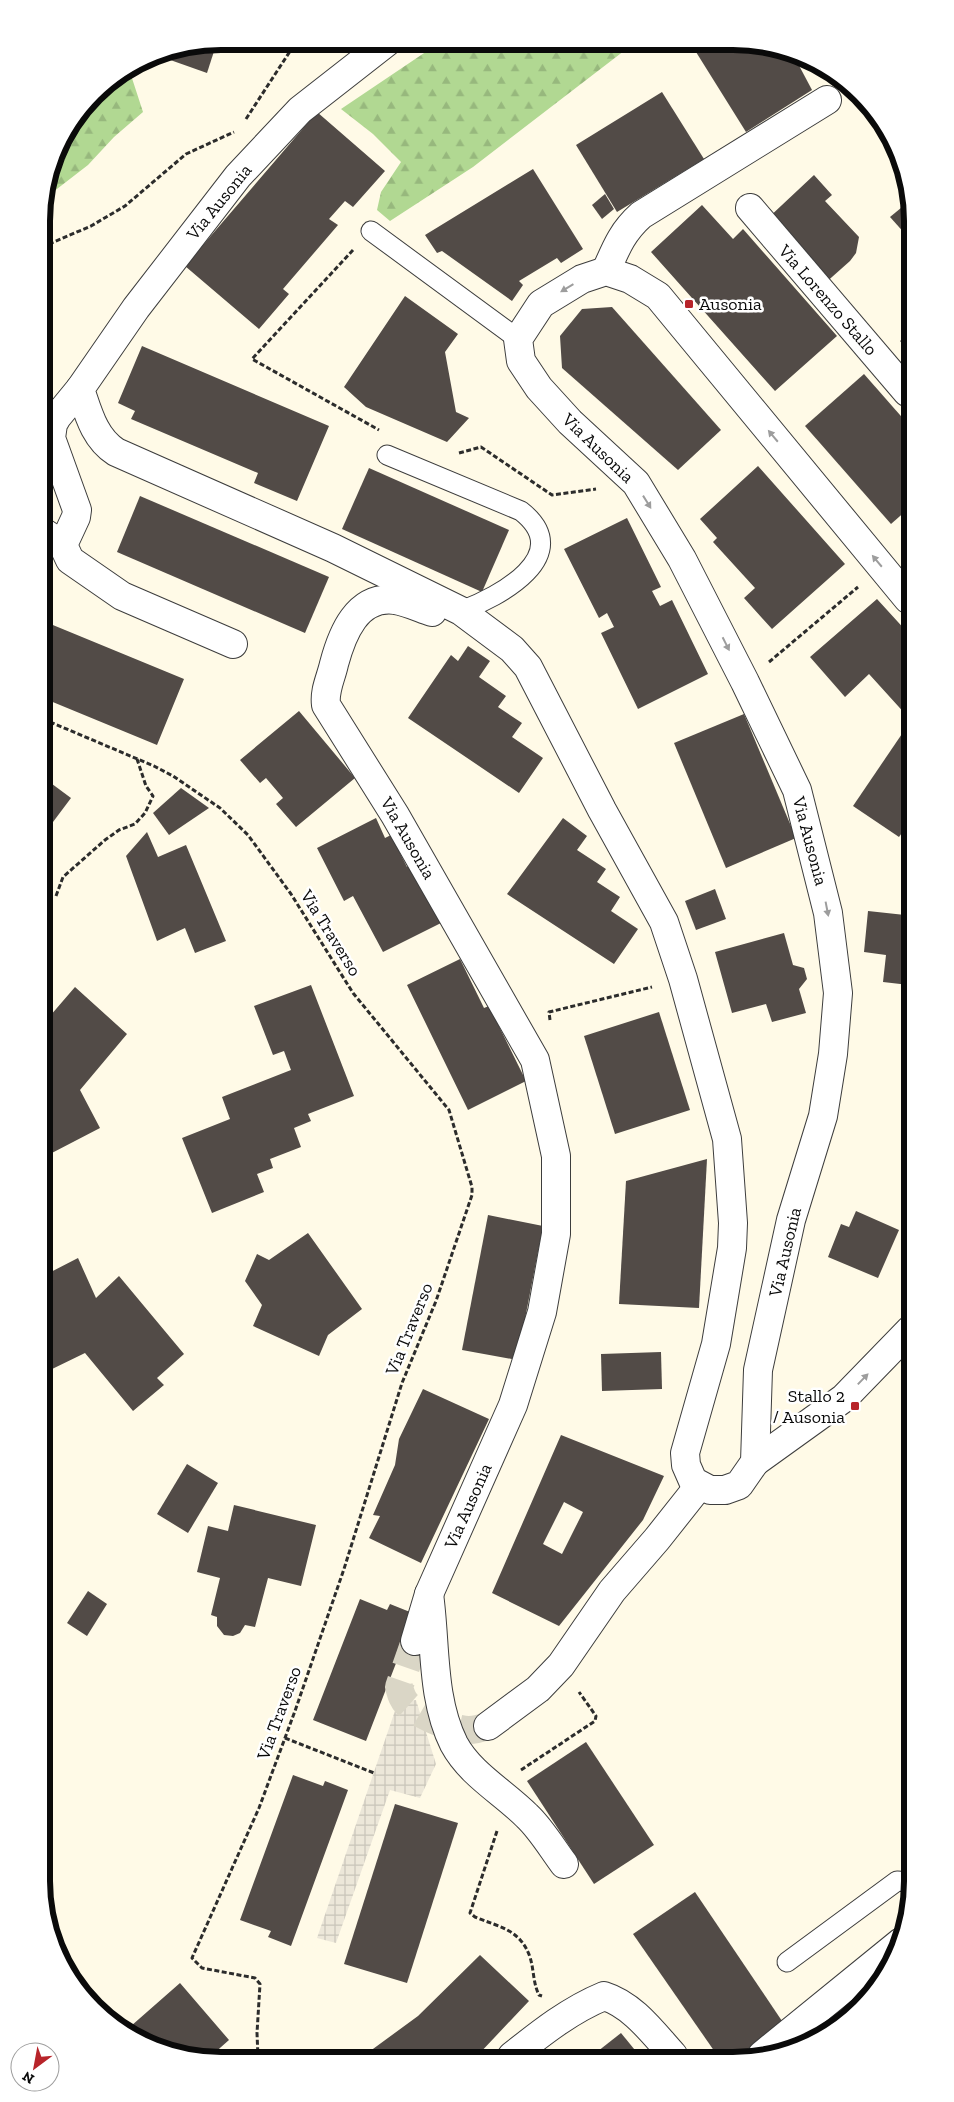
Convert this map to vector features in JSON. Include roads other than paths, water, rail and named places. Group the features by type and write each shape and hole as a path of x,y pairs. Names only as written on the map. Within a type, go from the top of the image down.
{"street":[{"name":"Via Ausonia","path":"233,644 122,596 70,560 53,538 76,517 76,510 51,438 52,431 57,417 80,388 136,308 238,176 300,110 377,50"},
{"path":"606,271 627,227 641,215 826,100"},
{"name":"Via Lorenzo Stallo","path":"750,208 904,388"},
{"path":"518,339 541,304 582,279 606,271 630,279 658,296 904,593"},
{"name":"Via Ausonia","path":"518,339 522,361 538,388 570,422 636,483 682,558 746,682 797,790 828,913 838,993 833,1054 823,1116 791,1220 758,1370 756,1462"},
{"path":"80,388 97,432 107,445 116,452 333,548 462,611 512,649 528,667 602,810 664,922 683,980 727,1139 733,1223 732,1248 716,1344 685,1453 688,1471 694,1481 699,1486 710,1490 732,1488 745,1478 756,1462 844,1398 904,1336"},
{"name":"Via Ausonia","path":"415,1641 429,1594 513,1405 542,1312 556,1234 556,1156 534,1060 395,815 326,705 327,688 344,632 352,620 368,604 376,601 392,600 444,616 462,611"},
{"path":"488,1726 538,1689 562,1665 612,1591 699,1486"},
{"name":"Via Ausonia","path":"429,1594 436,1677 447,1728 455,1745 466,1761 528,1817 564,1864"},
{"path":"772,2047 888,1952"},
{"path":"517,2052 546,2029 584,2004 604,1996 618,2000 634,2013 671,2052"}],"lane":[{"path":"371,231 518,339"},
{"path":"387,455 521,512 537,528 541,540 540,549 526,573 507,589 485,602 462,611"},
{"path":"787,1962 897,1881 904,1881"}],"tunnel":[{"path":"415,1641 399,1687 405,1702 412,1709 428,1718 454,1728 471,1730 488,1726"}],"place":[{"name":"Ausonia","path":"689,304"},
{"name":"Stallo 2 / Ausonia","path":"855,1406"}]}
